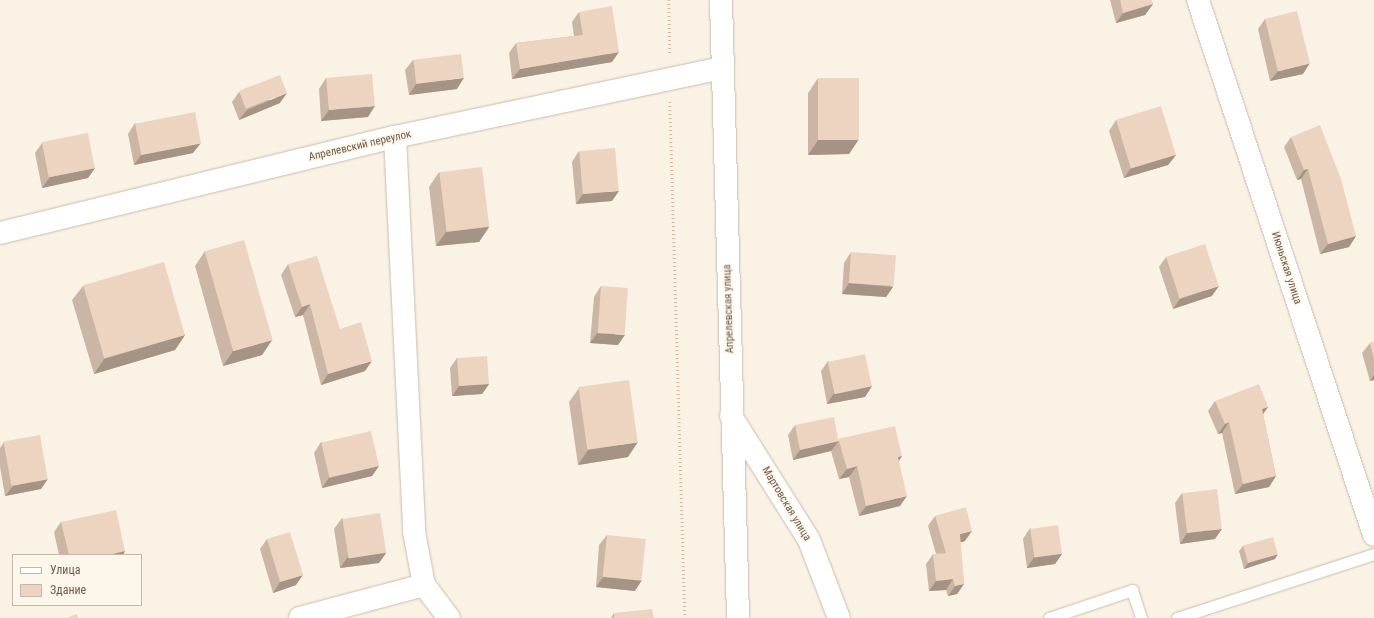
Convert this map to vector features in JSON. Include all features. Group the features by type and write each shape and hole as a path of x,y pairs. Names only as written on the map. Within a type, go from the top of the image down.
{"street":[{"name":"Апрелевская улица","path":"721,0 738,618"},
{"name":"Июньская улица","path":"1198,0 1374,535"},
{"name":"Апрелевский переулок","path":"0,233 395,138 722,68"},
{"path":"395,138 414,532 424,585 449,618"},
{"name":"Мартовская улица","path":"732,416 809,540 840,618"},
{"path":"300,618 424,585"}],"lane":[{"path":"1177,618 1374,554"},
{"path":"1048,618 1132,590 1141,618"}],"path":[{"path":"669,0 685,618"}],"building":[{"path":"1120,0 1151,0 1153,4 1123,13"},
{"path":"612,6 619,52 520,69 516,43 583,35 579,12"},
{"path":"1297,11 1310,63 1278,71 1265,19"},
{"path":"461,54 464,78 416,84 413,60"},
{"path":"372,74 375,106 329,110 326,78"},
{"path":"280,75 287,93 246,109 239,91"},
{"path":"818,78 859,78 859,140 818,140"},
{"path":"1161,106 1176,155 1131,169 1116,120"},
{"path":"195,112 201,143 141,155 135,124"},
{"path":"1320,125 1341,179 1356,236 1328,244 1308,169 1304,170 1291,137"},
{"path":"88,133 95,168 49,177 42,142"},
{"path":"615,148 619,191 583,194 579,151"},
{"path":"482,167 489,227 447,232 439,172"},
{"path":"244,240 273,340 233,351 205,251"},
{"path":"1205,244 1219,286 1180,299 1166,257"},
{"path":"851,252 896,255 894,286 849,283"},
{"path":"317,256 340,329 361,322 372,361 328,374 310,304 302,307 288,264"},
{"path":"164,262 185,335 104,358 83,285"},
{"path":"601,286 628,288 625,335 598,333"},
{"path":"1374,342 1374,359 1370,343"},
{"path":"865,354 872,386 835,394 828,362"},
{"path":"487,356 489,384 459,386 457,358"},
{"path":"629,380 638,442 587,449 578,387"},
{"path":"1259,384 1268,407 1262,409 1276,476 1243,484 1229,422 1225,424 1215,401"},
{"path":"834,417 838,439 895,426 902,456 898,457 907,496 866,506 857,466 847,469 839,441 800,450 795,425"},
{"path":"371,431 379,466 329,478 321,442"},
{"path":"40,435 48,479 11,486 4,441"},
{"path":"1217,489 1222,529 1187,533 1182,493"},
{"path":"966,507 972,531 960,534 964,584 955,586 953,579 936,581 933,554 946,553 935,516"},
{"path":"116,510 125,551 112,554 69,554 61,522"},
{"path":"380,513 386,553 349,558 342,519"},
{"path":"1058,525 1062,554 1034,558 1030,529"},
{"path":"290,532 303,575 280,582 267,539"},
{"path":"607,535 646,539 641,581 603,577"},
{"path":"1273,537 1278,554 1248,563 1243,546"},
{"path":"652,609 654,618 614,618 614,613"},
{"path":"77,614 78,618 66,618"}]}
